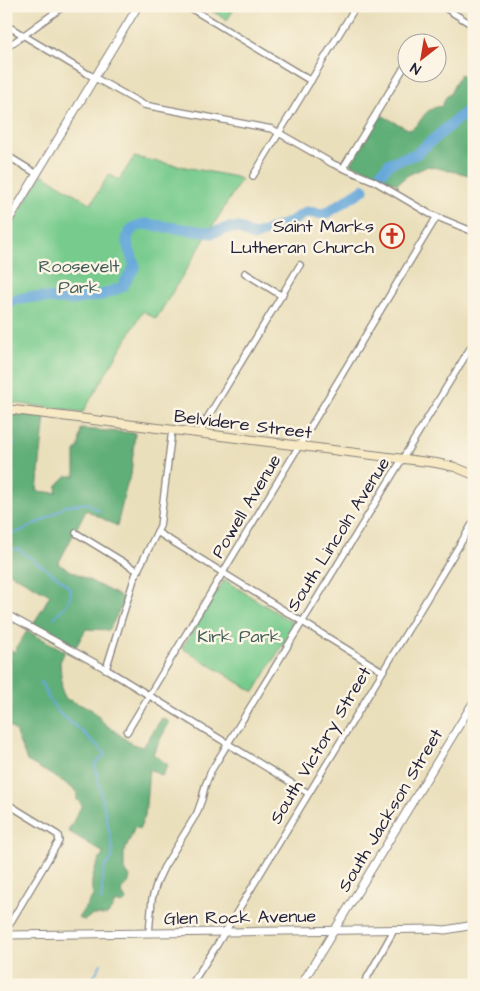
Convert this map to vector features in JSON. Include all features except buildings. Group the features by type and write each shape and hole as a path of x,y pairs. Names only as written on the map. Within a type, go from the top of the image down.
{"main road":[{"name":"Belvidere Street","path":"6,409 446,464 474,475"}],"street":[{"path":"6,48 64,6"},
{"path":"6,225 138,6"},
{"path":"188,6 311,81"},
{"path":"253,176 356,6"},
{"path":"442,6 474,26"},
{"path":"6,25 144,105 268,128 280,132 343,168 374,181 436,218 474,232"},
{"path":"343,168 398,77"},
{"path":"6,155 37,174"},
{"name":"Powell Avenue","path":"127,732 436,218"},
{"path":"201,434 203,425 300,265"},
{"path":"245,273 282,296"},
{"name":"South Lincoln Avenue","path":"150,933 152,899 157,882 197,813 204,786 302,621 474,342"},
{"path":"106,669 138,570 160,526 172,430"},
{"name":"South Victory Street","path":"191,985 474,521"},
{"path":"76,532 138,570"},
{"path":"157,532 382,671"},
{"path":"6,614 106,669 308,793"},
{"name":"South Jackson Street","path":"301,985 474,702"},
{"path":"6,803 58,835 60,840 6,930"},
{"name":"Glen Rock Avenue","path":"6,935 445,930 474,925"},
{"path":"363,985 394,930"}],"green space":[{"path":"204,6 236,6 227,20"},
{"path":"460,74 474,84 474,176 428,166 408,175 397,184 351,164 381,115 410,130 430,110 442,106"},
{"name":"Roosevelt Park","path":"134,157 236,177 241,180 156,319 143,311 83,412 6,402 6,234 42,174 91,204 109,174 119,180"},
{"path":"6,411 45,416 37,491 56,493 57,485 66,476 75,476 75,452 79,446 81,429 135,433 131,475 117,526 86,510 58,564 125,599 109,630 86,629 74,650 32,627 50,595 6,571"},
{"name":"Kirk Park","path":"224,580 295,624 254,692 182,648"},
{"path":"27,631 65,651 60,662 62,691 66,699 91,709 105,724 132,744 143,747 162,718 169,722 153,754 168,765 162,776 149,769 145,816 139,829 135,827 124,853 124,869 130,877 128,884 121,890 126,901 122,904 115,902 107,915 93,915 84,920 78,918 93,896 94,873 104,853 68,831 82,805 77,800 77,792 64,782 27,761 15,731 6,723 6,648 14,652"}],"waterway":[{"path":"380,174 390,163 416,154 474,105"},
{"path":"6,306 13,300 30,297 72,300 102,295 122,287 135,266 127,240 128,234 137,226 145,224 212,233 228,228 239,228 253,236 289,223 306,212 325,214 364,189"},
{"path":"6,441 9,444 6,451"},
{"path":"6,472 6,478"},
{"path":"6,523 10,534 21,531 66,506 87,503 100,511"},
{"path":"6,551 18,549 63,581 71,590 68,603 54,618"},
{"path":"41,682 49,699 60,714 106,754 95,764 113,850 112,858 104,868 101,901"},
{"path":"89,985 101,964"}],"place":[{"name":"Saint Marks Lutheran Church","path":"392,236"}]}
